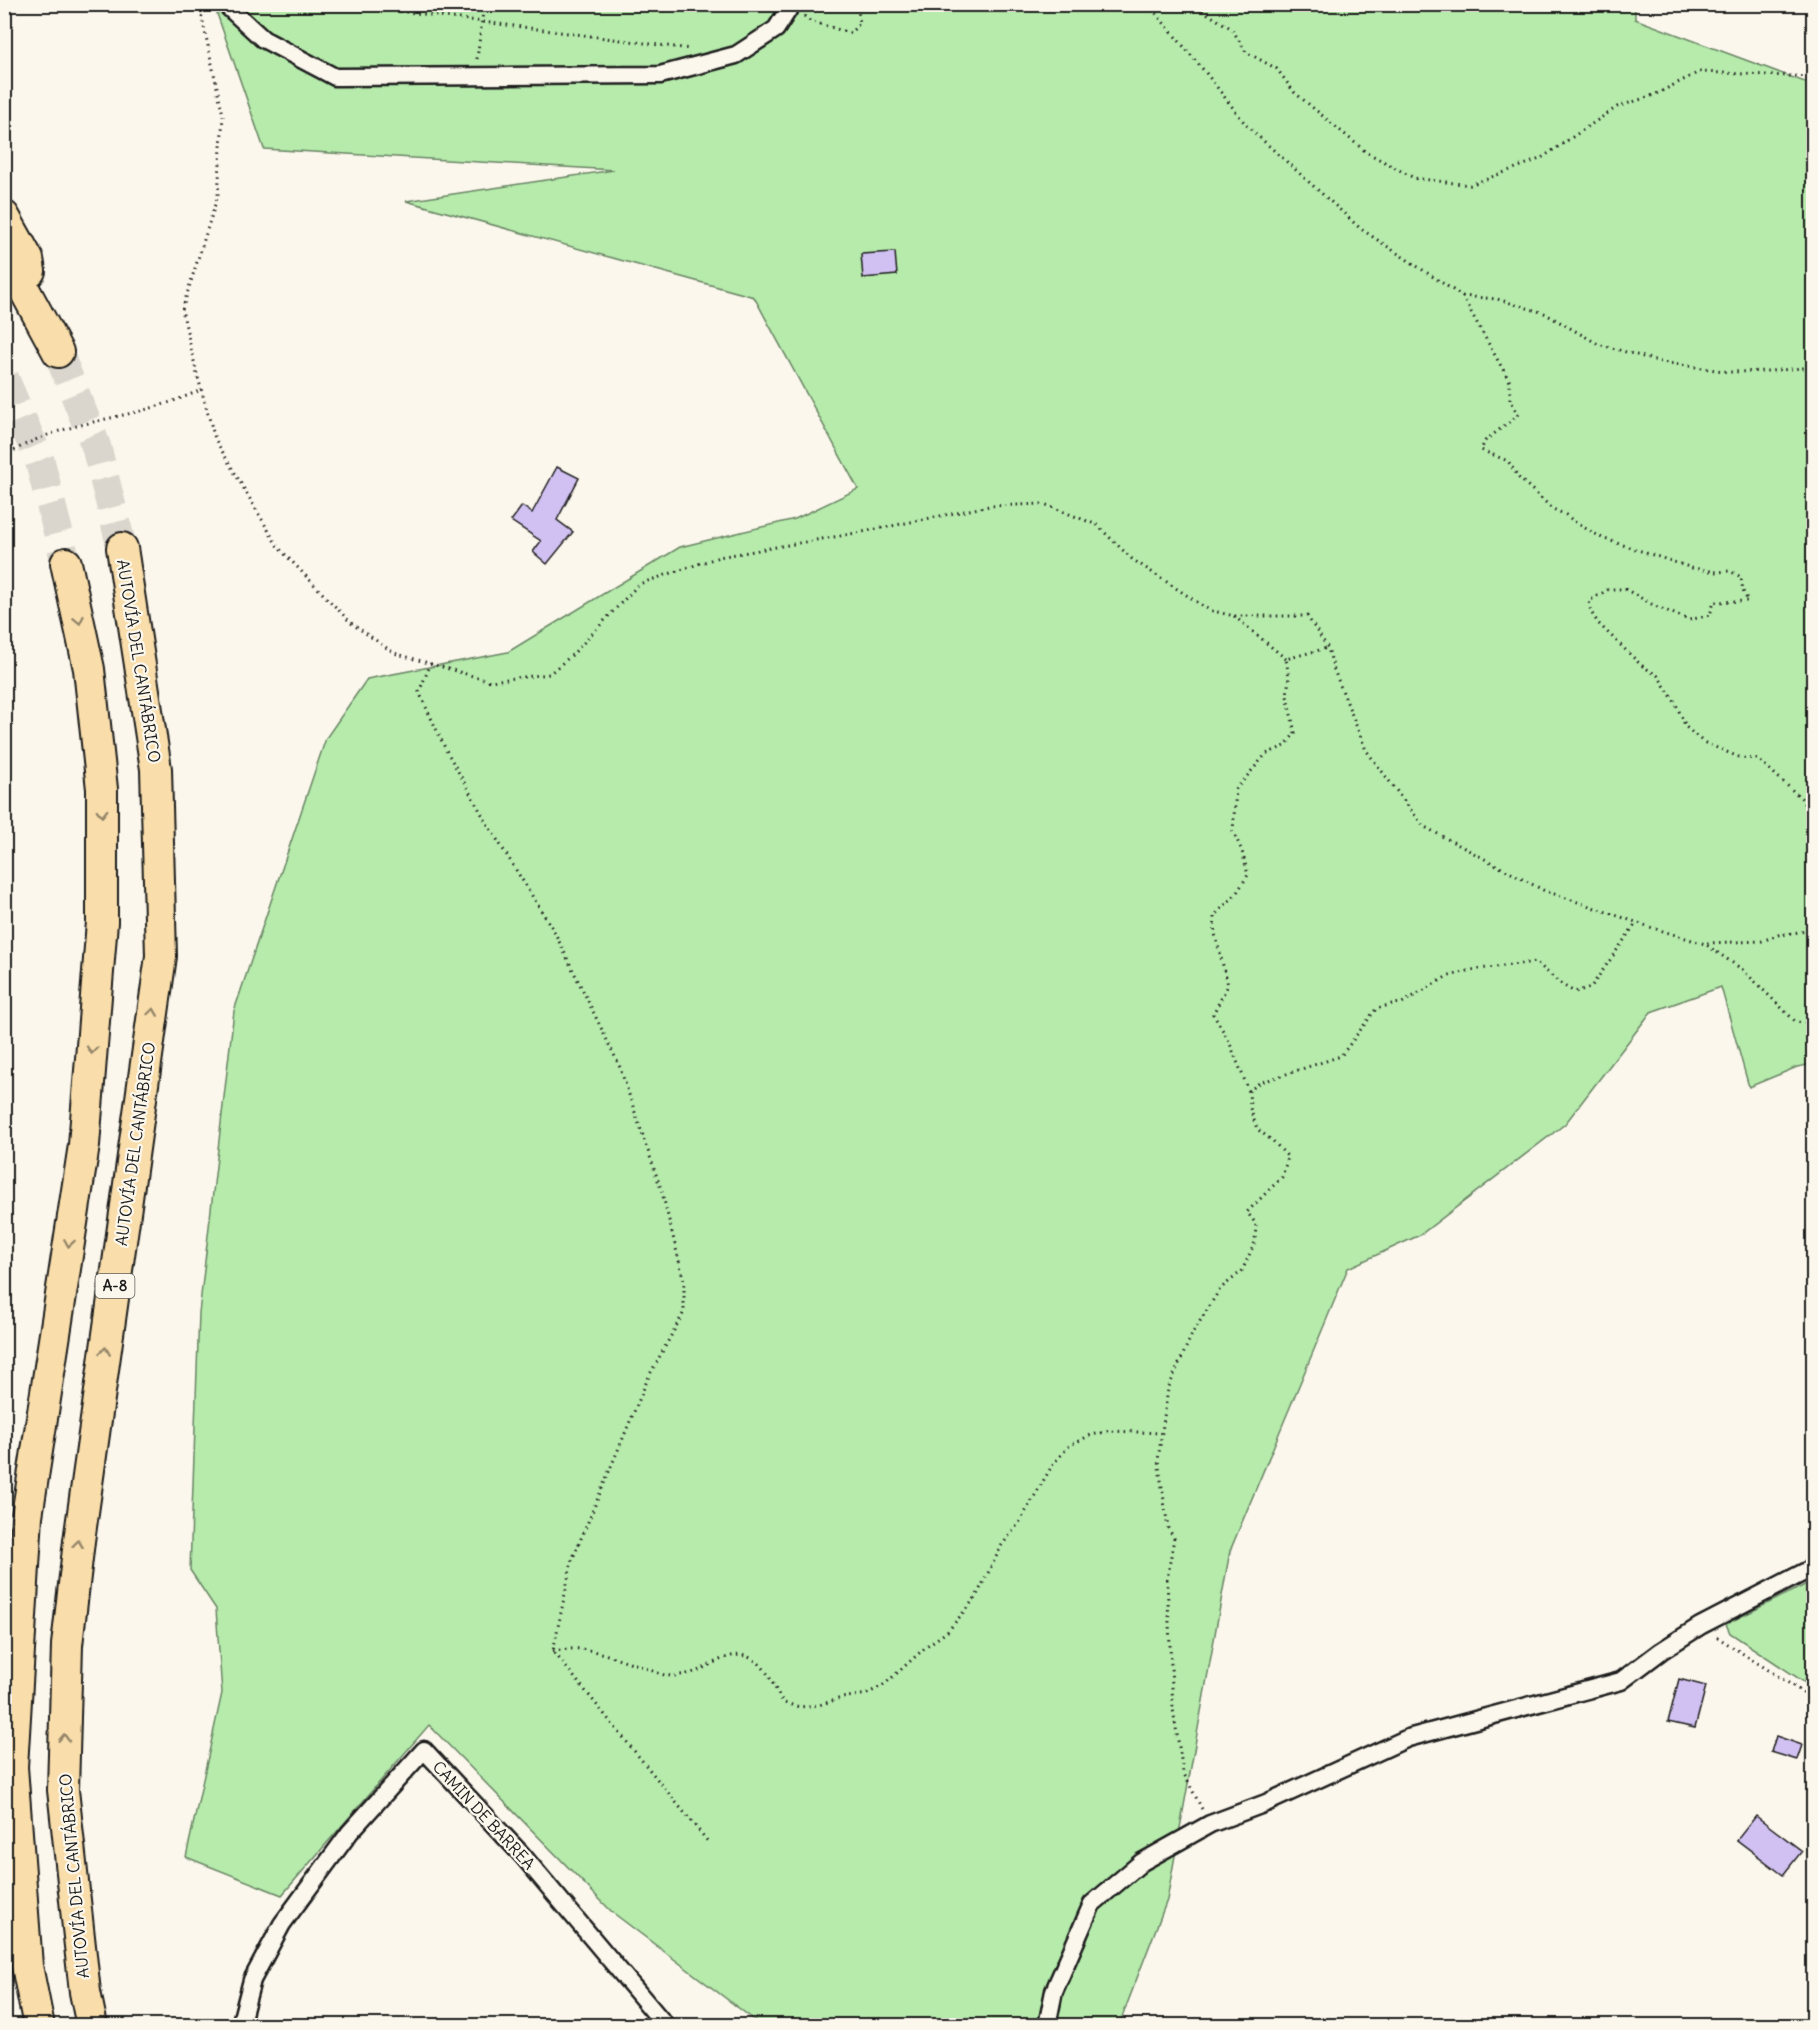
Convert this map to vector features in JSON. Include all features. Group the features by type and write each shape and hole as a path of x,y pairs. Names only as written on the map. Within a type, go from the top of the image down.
{"highway":[{"path":"4,216 28,259 38,315"},
{"path":"4,252 58,352"},
{"name":"AUTOVÍA DEL CANTÁBRICO","path":"92,2025 85,1992 63,1790 67,1645 79,1541 161,956 156,770 122,548"},
{"path":"39,2025 27,1966 12,1767 27,1516 84,1145 102,922 102,789 89,669 66,563"}],"street":[{"path":"225,4 263,39 335,77 660,75 736,55 776,29 795,8"},
{"path":"1047,2025 1054,1991 1092,1904 1142,1862 1210,1824 1266,1803 1408,1738 1621,1681 1700,1626 1814,1568"},
{"name":"CAMIN DE BARREA","path":"240,2025 252,1980 282,1924 350,1832 424,1750 523,1856 666,2025"}],"path":[{"path":"199,4 223,115 218,195 183,310 201,390 216,439 278,547 351,622 394,653 490,681 549,674 572,655 639,584 718,557 862,532 989,506 1044,504 1097,525 1132,559 1209,610 1234,616 1307,616 1328,648 1334,670 1366,750 1423,826 1543,890 1636,923 1705,944 1743,970 1796,1022 1814,1023"},
{"path":"346,4 690,49"},
{"path":"475,76 484,4"},
{"path":"795,8 810,21 850,33 860,23 857,4"},
{"path":"1148,4 1247,126 1361,229 1462,296 1510,382 1510,399 1518,415 1485,441 1481,450 1508,461 1519,478 1553,509 1602,538 1692,568 1717,572 1730,571 1741,577 1743,591 1748,601 1714,602 1710,615 1689,620 1655,606 1625,589 1609,589 1589,601 1591,612 1598,623 1641,665 1658,676 1675,702 1686,727 1703,742 1741,758 1758,759 1814,813"},
{"path":"1192,4 1232,29 1246,52 1277,69 1294,92 1365,152 1414,178 1470,184 1539,159 1617,107 1654,95 1700,72 1814,77"},
{"path":"1462,296 1497,299 1544,313 1598,344 1660,362 1730,372 1814,367"},
{"path":"4,457 21,446 63,428 157,406 201,390"},
{"path":"1210,1824 1183,1772 1173,1709 1167,1580 1174,1538 1168,1528 1158,1460 1161,1433 1168,1389 1192,1334 1220,1289 1242,1271 1255,1242 1256,1224 1247,1212 1282,1177 1288,1157 1273,1140 1257,1129 1250,1108 1249,1091 1228,1040 1213,1014 1228,985 1215,934 1214,915 1236,894 1248,874 1242,851 1233,831 1236,789 1266,754 1285,746 1295,733 1287,696 1289,677 1286,659 1234,616"},
{"path":"1286,659 1328,648"},
{"path":"431,663 419,692 446,750 488,825 554,931 619,1065 662,1192 684,1281 684,1312 649,1376 572,1560 553,1651"},
{"path":"1249,1091 1259,1083 1341,1056 1376,1010 1402,1003 1446,977 1471,970 1535,962 1561,985 1575,992 1591,987 1636,923"},
{"path":"1705,944 1762,941 1778,935 1814,930"},
{"path":"553,1651 579,1649 590,1651 644,1667 662,1676 677,1676 697,1671 707,1665 740,1654 763,1665 784,1703 800,1707 819,1705 841,1698 867,1694 885,1684 958,1620 976,1597 1002,1545 1019,1523 1053,1464 1070,1445 1091,1435 1110,1431 1161,1433"},
{"path":"1700,1626 1802,1691 1814,1704"},
{"path":"553,1651 709,1843"}],"green space":[{"path":"1635,4 1635,19 1813,85 1813,1064 1797,1067 1749,1087 1721,987 1651,1012 1565,1124 1420,1235 1348,1268 1230,1551 1167,1900 1119,2025 761,2025 612,1912 429,1725 282,1895 186,1857 222,1693 216,1609 190,1570 199,1313 234,1011 326,738 367,679 508,652 680,547 795,519 858,489 754,297 406,201 614,170 264,149 214,5"},
{"path":"1813,1581 1813,1688 1730,1633 1726,1624"}],"building":[{"path":"895,252 897,275 863,278 861,254"},
{"path":"557,467 579,478 557,520 573,532 547,564 533,552 541,541 511,521 522,506 532,513"},
{"path":"1679,1679 1706,1686 1695,1728 1668,1722"},
{"path":"1776,1736 1802,1745 1797,1760 1771,1752"},
{"path":"1756,1816 1802,1851 1783,1875 1737,1840"}],"tunnel":[{"path":"58,352 96,446 122,548"},
{"path":"4,378 40,462 66,563"}]}
